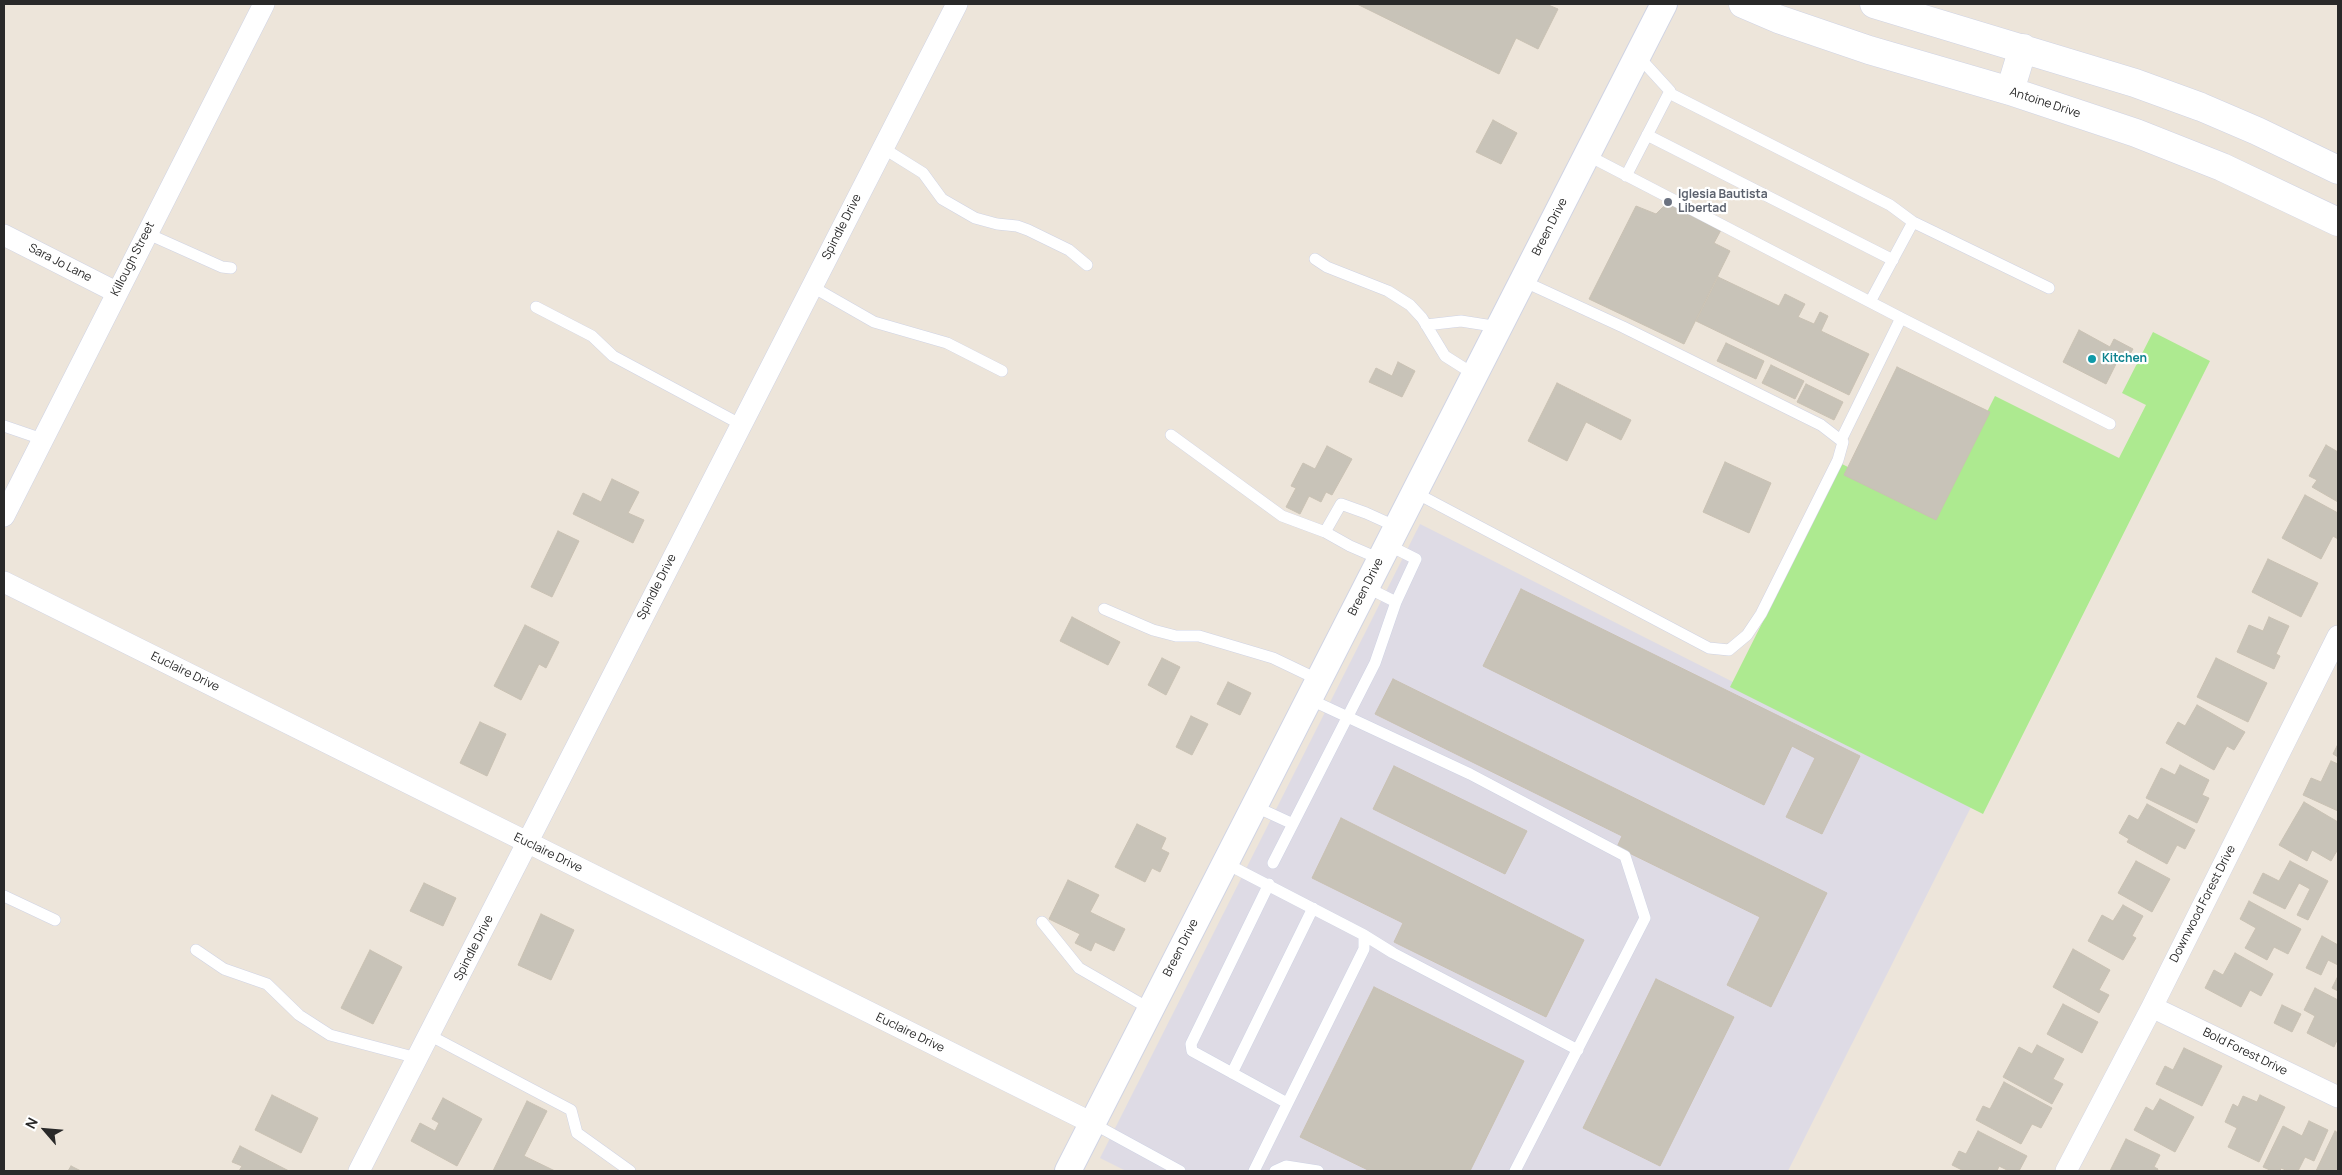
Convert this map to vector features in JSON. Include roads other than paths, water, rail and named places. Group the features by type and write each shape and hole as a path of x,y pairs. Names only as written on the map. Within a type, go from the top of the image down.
{"main road":[{"name":"Antoine Drive","path":"1743,4 1778,19 1869,50 2010,91 2145,136 2222,167 2338,222"},
{"path":"1874,4 2135,82 2201,107 2331,167"},
{"path":"2010,91 2023,48"}],"street":[{"name":"Killough Street","path":"4,516 116,292 264,4"},
{"name":"Spindle Drive","path":"359,1171 528,843 740,424 957,4"},
{"name":"Breen Drive","path":"1068,1171 1664,4"},
{"name":"Sara Jo Lane","path":"4,235 116,292"},
{"name":"Euclaire Drive","path":"4,582 1092,1123"},
{"name":"Downwood Forest Drive","path":"2066,1171 2152,1007 2338,636"},
{"name":"Bold Forest Drive","path":"2152,1007 2338,1097"}],"lane":[{"path":"1638,56 1660,78 1669,93 1890,205 1913,222 2049,288"},
{"path":"1626,176 1669,93"},
{"path":"1647,135 1893,260"},
{"path":"883,148 923,173 942,199 975,218 1028,230 1069,250 1087,265"},
{"path":"1587,155 2110,424"},
{"path":"1870,302 1913,222"},
{"path":"146,233 222,267 231,268"},
{"path":"1315,259 1399,298 1417,311 1445,356 1474,375"},
{"path":"1523,281 1623,327 1821,425 1841,440"},
{"path":"811,286 846,304 874,322 947,343 1002,371"},
{"path":"536,307 592,336 613,356 740,424"},
{"path":"1414,492 1709,648 1729,650 1747,635 1761,614 1838,460 1843,442 1841,440 1901,318"},
{"path":"1426,325 1461,321 1499,327"},
{"path":"4,426 42,440"},
{"path":"1171,435 1282,516 1326,532 1350,546 1388,544"},
{"path":"1273,862 1375,662 1396,602 1416,559 1388,544 1366,512 1341,504 1326,532"},
{"path":"1366,587 1396,602"},
{"path":"1104,609 1154,630 1176,636 1199,636 1273,658 1346,718 1470,774 1625,856 1645,918 1516,1171"},
{"path":"1254,806 1293,824"},
{"path":"1225,863 1269,884 1364,935 1393,953 1578,1050"},
{"path":"1269,884 1191,1044 1192,1051 1287,1103"},
{"path":"4,896 55,920"},
{"path":"1232,1073 1313,908"},
{"path":"1042,922 1079,968 1150,1009"},
{"path":"1254,1171 1364,949 1364,935"},
{"path":"196,950 224,969 267,984 299,1015 330,1035 417,1058"},
{"path":"429,1034 571,1110 577,1133 630,1171"},
{"path":"1092,1123 1180,1171"},
{"path":"1274,1171 1286,1166 1318,1171"}],"place":[{"name":"Iglesia Bautista Libertad","path":"1668,202"},
{"name":"Kitchen","path":"2092,359"}]}
